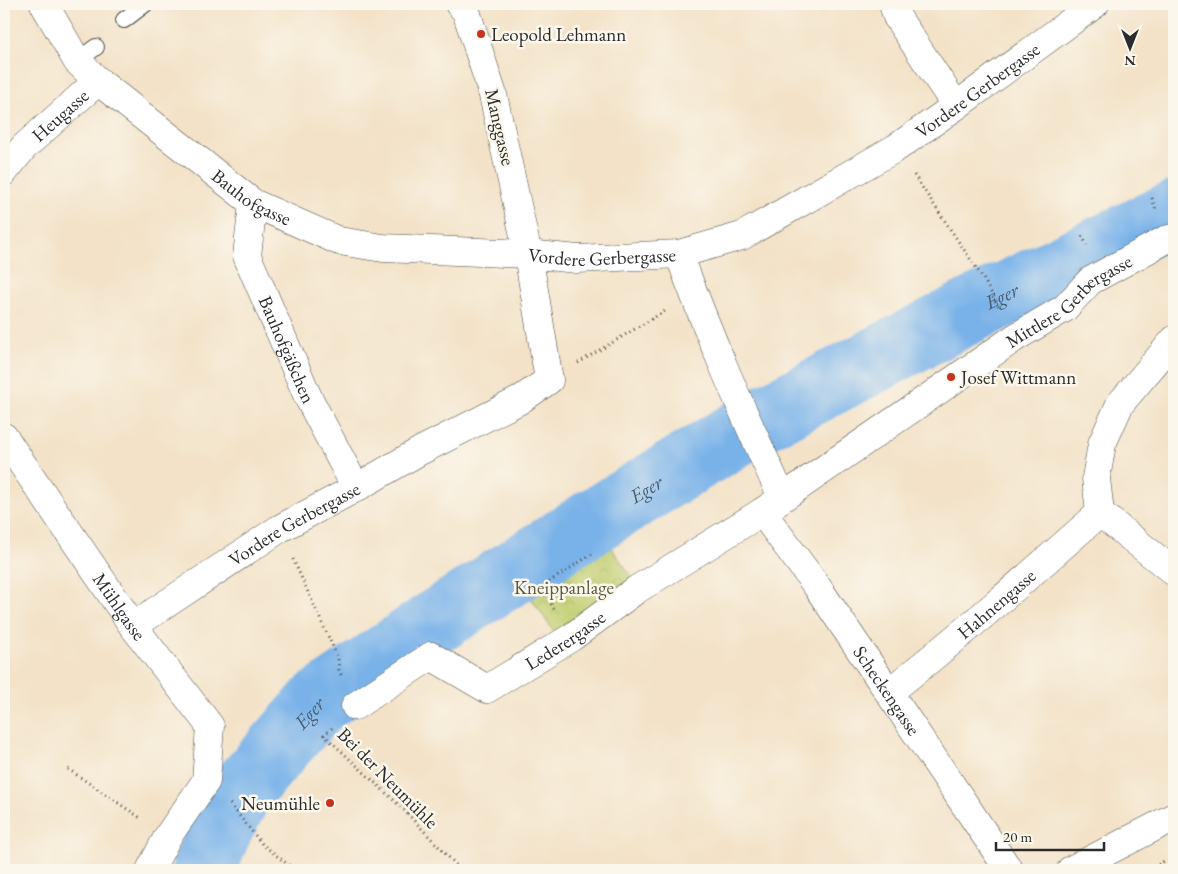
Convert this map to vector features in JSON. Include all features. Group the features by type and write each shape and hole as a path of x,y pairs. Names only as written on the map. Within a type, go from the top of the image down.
{"street":[{"name":"Bauhofgasse","path":"44,4 86,54 98,81 253,202 339,241 384,248 528,254"},
{"name":"Manggasse","path":"459,4 466,11 493,95 528,254"},
{"path":"893,4 897,17 956,106"},
{"name":"Vordere Gerbergasse","path":"133,626 279,529 420,451 520,400 549,380 528,254 577,259 679,254 742,236 896,148 1095,4"},
{"name":"Heugasse","path":"4,172 24,147 98,81"},
{"name":"Bauhofgäßchen","path":"253,202 247,256 308,397 356,488"},
{"name":"Mittlere Gerbergasse","path":"845,456 1016,337 1065,308 1090,281 1165,240 1174,238"},
{"name":"Scheckengasse","path":"679,254 739,405 758,445 772,505 816,586 1008,870"},
{"path":"1174,340 1120,404 1102,444 1096,478 1100,513 1174,572"},
{"name":"Mühlgasse","path":"4,437 133,626 210,726 206,782 168,836"},
{"name":"Lederergasse","path":"355,706 432,656 487,689 572,637 636,590 772,505 845,456"},
{"name":"Hahnengasse","path":"889,692 1003,599 1100,513"},
{"path":"1070,870 1174,817"},
{"path":"150,870 168,836"}],"lane":[{"path":"124,20 145,4"}],"path":[{"path":"896,148 983,278 1001,310"},
{"path":"1152,198 1155,207"},
{"path":"1082,236 1085,242"},
{"path":"549,380 694,294"},
{"path":"279,529 338,658 339,670"},
{"path":"572,637 540,587 592,554"},
{"name":"Bei der Neumühle","path":"355,706 324,735 401,807 461,870"},
{"path":"68,770 168,836"},
{"path":"226,800 262,844 295,870"}],"green space":[{"name":"Kneippanlage","path":"597,527 633,579 554,632 519,580"}],"waterway":[{"name":"Eger","path":"204,870 217,836 240,792 319,702 437,621 595,520 760,420 964,314 1174,213"},
{"path":"512,572 537,579 589,545 595,520"}],"place":[{"name":"Leopold Lehmann","path":"481,34"},
{"name":"Josef Wittmann","path":"951,377"},
{"name":"Neumühle","path":"330,803"}]}
